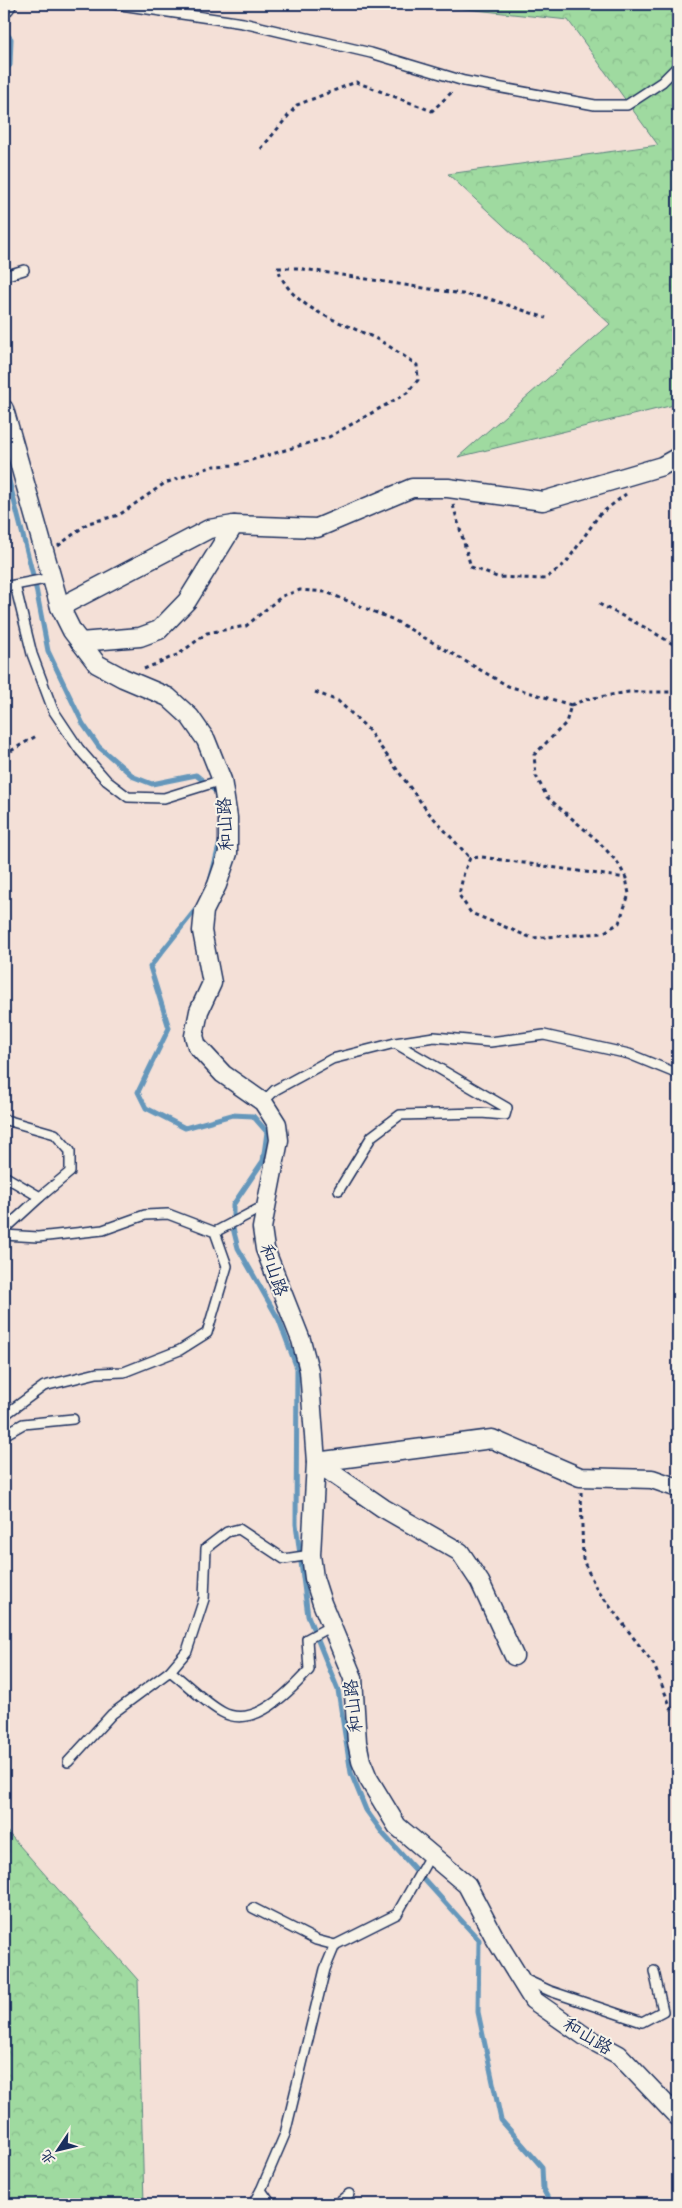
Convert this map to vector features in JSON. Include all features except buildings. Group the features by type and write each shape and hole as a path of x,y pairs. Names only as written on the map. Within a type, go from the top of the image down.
{"street":[{"path":"4,8 7,4"},
{"name":"和山路","path":"4,409 60,607 80,642 98,664 122,678 168,697 190,717 206,740 222,780 228,818 228,853 218,885 204,911 202,931 212,983 199,1011 194,1036 197,1046 223,1074 263,1102 277,1124 279,1140 262,1228 264,1249 301,1340 309,1370 316,1462 311,1554 314,1578 331,1626 353,1678 357,1742 361,1762 368,1778 397,1826 467,1885 516,1976 533,2000 586,2037 618,2055 678,2117"},
{"path":"60,607 208,529 234,525 317,528 412,488 448,488 543,501 662,466 678,458"},
{"path":"80,642 140,637 159,630 187,601 234,525"},
{"path":"316,1462 492,1439 580,1477 652,1479 678,1488"},
{"path":"316,1462 383,1508 460,1552 480,1582 514,1656"}],"lane":[{"path":"114,4 243,23 371,53 464,81 595,105 627,104 662,82 678,66"},
{"path":"4,276 24,270"},
{"path":"4,587 51,578"},
{"path":"15,585 32,654 53,710 79,749 107,781 128,796 164,798 222,780"},
{"path":"263,1102 275,1090 332,1059 396,1043 434,1037 490,1042 544,1035 629,1054 678,1074"},
{"path":"339,1190 372,1136 400,1115 481,1113 505,1115 507,1108 396,1043"},
{"path":"4,1230 70,1172 70,1151 55,1134 6,1120"},
{"path":"4,1176 40,1197"},
{"path":"4,1235 38,1237 103,1230 145,1215 168,1214 215,1232 267,1205"},
{"path":"4,1421 6,1414 44,1386 98,1373 124,1372 180,1350 207,1333 227,1266 215,1232"},
{"path":"4,1435 23,1424 73,1419"},
{"path":"68,1762 112,1714 170,1671 187,1651 204,1599 206,1548 227,1532 240,1529 284,1559 311,1554"},
{"path":"170,1671 222,1713 237,1716 256,1714 293,1688 309,1670 307,1639 331,1626"},
{"path":"253,1908 316,1940 335,1944 397,1914 431,1854"},
{"path":"253,2204 285,2134 325,1969 335,1944"},
{"path":"516,1976 550,1991 642,2022 662,2011 654,1971"},
{"path":"261,2190 271,2204"},
{"path":"336,2204 349,2194"}],"path":[{"path":"261,149 297,105 356,82 432,111 464,81"},
{"path":"45,555 88,522 119,515 165,484 214,466 235,465 329,437 407,393 418,380 418,366 382,342 312,309 282,282 278,268 297,268 487,298 546,318"},
{"path":"448,488 471,567 497,577 545,579 566,563 600,515 631,491"},
{"path":"122,678 178,654 207,633 246,626 282,596 300,590 326,592 394,620 508,686 571,705 587,699 629,692 678,692"},
{"path":"599,604 648,628 678,647"},
{"path":"315,692 338,700 366,727 428,812 470,858"},
{"path":"470,858 464,872 459,895 471,913 532,938 603,932 619,923 628,894 626,878 618,863 598,841 547,797 536,776 534,755 566,723 571,705"},
{"path":"4,755 38,734"},
{"path":"470,858 482,857 626,878"},
{"path":"580,1477 583,1560 596,1588 654,1665 673,1712"}],"green space":[{"path":"420,4 678,4 678,404 458,457 610,324 448,174 658,145 568,20"},
{"path":"4,1828 138,1980 144,2204 4,2204"}],"waterway":[{"path":"4,31 11,39 10,65 4,71"},
{"path":"4,461 35,583 48,651 83,724 99,747 134,777 152,784 196,775 218,793"},
{"path":"210,881 221,838"},
{"path":"200,904 150,967 169,1028 138,1092 146,1108 185,1128 232,1115 253,1116 267,1132 263,1161 233,1205 233,1228 238,1248 279,1320 297,1368 296,1524 308,1616 338,1690 351,1773 366,1810 384,1835 479,1940 478,2012 501,2120 542,2167 543,2189 551,2204"}]}
